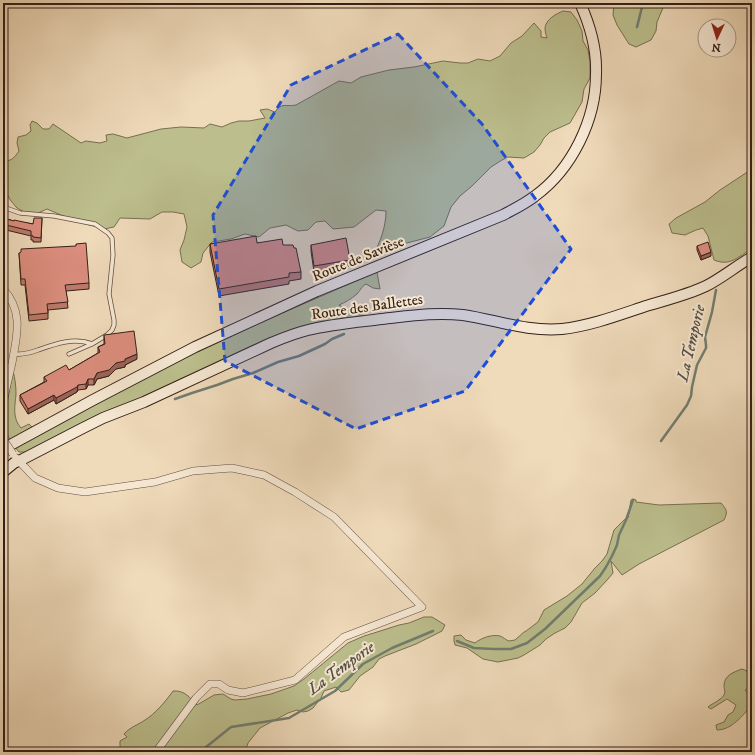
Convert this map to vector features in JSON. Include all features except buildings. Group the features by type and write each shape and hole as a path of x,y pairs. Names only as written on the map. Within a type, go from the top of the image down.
{"street":[{"name":"Route de Savièse","path":"3,449 93,400 196,347 317,292 503,215 536,196 566,164 575,150 589,120 593,103 596,58 589,27 580,3"},
{"name":"Route des Ballettes","path":"3,472 14,463 16,457 103,418 144,402 271,343 307,330 430,313 464,315 539,329 562,329 576,327 690,293 717,280 752,257"},
{"path":"3,289 12,300 17,318 18,329 3,402"},
{"path":"3,438 16,457 34,478 58,488 85,492 155,482 193,471 232,468 264,475 295,492 334,517 422,607 344,637 295,680 243,692 228,690 218,684 210,684 196,698 156,752"}],"lane":[{"path":"3,207 20,213 54,216 95,224 112,238 113,255 109,294 114,325 112,330 107,335 92,344 69,354"},
{"path":"14,354 20,355 56,343 67,341 86,342 92,344"}],"highlighted area":[{"path":"398,34 482,124 571,249 465,391 356,429 225,361 213,215 291,85"}],"green space":[{"path":"614,3 665,3 657,22 656,31 651,40 636,47 629,44 617,25 613,15"},
{"path":"563,11 571,12 577,20 582,31 583,41 588,50 590,62 590,78 584,89 582,102 570,123 550,132 534,152 524,158 508,157 491,167 460,196 451,207 444,226 430,237 407,243 392,243 381,255 372,257 382,235 386,211 376,210 354,227 333,229 325,221 316,222 308,230 298,231 286,225 270,228 259,237 245,234 231,239 212,242 203,253 201,262 191,268 182,262 180,250 187,227 184,214 162,212 150,219 120,218 114,227 104,229 75,221 47,209 38,213 28,214 17,208 3,187 3,161 11,160 19,151 17,143 18,137 26,135 31,131 30,125 32,121 37,123 43,129 49,129 53,124 81,143 86,141 100,143 107,141 106,135 113,134 127,138 161,129 181,127 204,128 210,124 222,127 239,121 265,118 260,110 267,109 275,112 282,106 296,105 339,81 351,83 361,77 389,70 443,61 468,63 478,59 490,61 500,56 511,43 522,36 534,23 541,31 541,37 547,38 545,28 547,22 554,15"},
{"path":"752,169 752,249 734,260 720,262 714,260 708,236 703,228 685,235 672,233 669,224 676,218 705,202 720,190"},
{"path":"377,272 380,289 373,288 366,284 355,296 339,305 351,312 363,315 307,327 30,451 19,452 15,447 113,394 189,356"},
{"path":"13,371 16,388 16,420 21,428 29,424 32,427 10,440 6,432 5,414"},
{"path":"631,500 636,500 636,502 659,505 721,503 726,509 726,515 724,520 639,564 622,575 611,561 613,573 595,593 582,603 571,622 565,628 546,639 540,645 518,658 498,662 483,659 467,648 455,645 454,636 461,635 466,640 475,643 490,636 500,636 509,641 515,640 538,622 544,610 567,596 582,584 602,561 607,554 614,530 628,518"},
{"path":"424,617 432,617 445,625 442,631 416,644 379,659 373,667 360,676 349,690 341,692 336,687 324,691 321,698 313,708 308,711 303,712 297,710 288,713 260,728 248,743 245,752 122,752 120,741 127,737 124,734 153,714 173,691 184,693 197,705 214,695 223,694 235,700 271,694 294,686 348,643 364,636"},
{"path":"742,669 747,671 748,675 752,677 752,686 745,690 748,694 752,691 752,705 728,728 717,730 716,725 724,722 728,715 733,712 736,705 727,699 711,709 708,707 723,697 725,692 724,682 726,679 733,673"}],"waterway":[{"path":"637,27 643,3"},
{"name":"La Temporie","path":"661,441 687,405 691,396 697,365 706,348 705,337 716,290"},
{"path":"175,399 253,373 278,362 299,356 344,334"},
{"name":"La Temporie","path":"457,641 474,648 511,649 527,643 545,629 600,576 617,545 619,535 633,500"},
{"name":"La Temporie","path":"200,752 231,727 289,718 335,691 363,664 392,648 433,631"}]}
